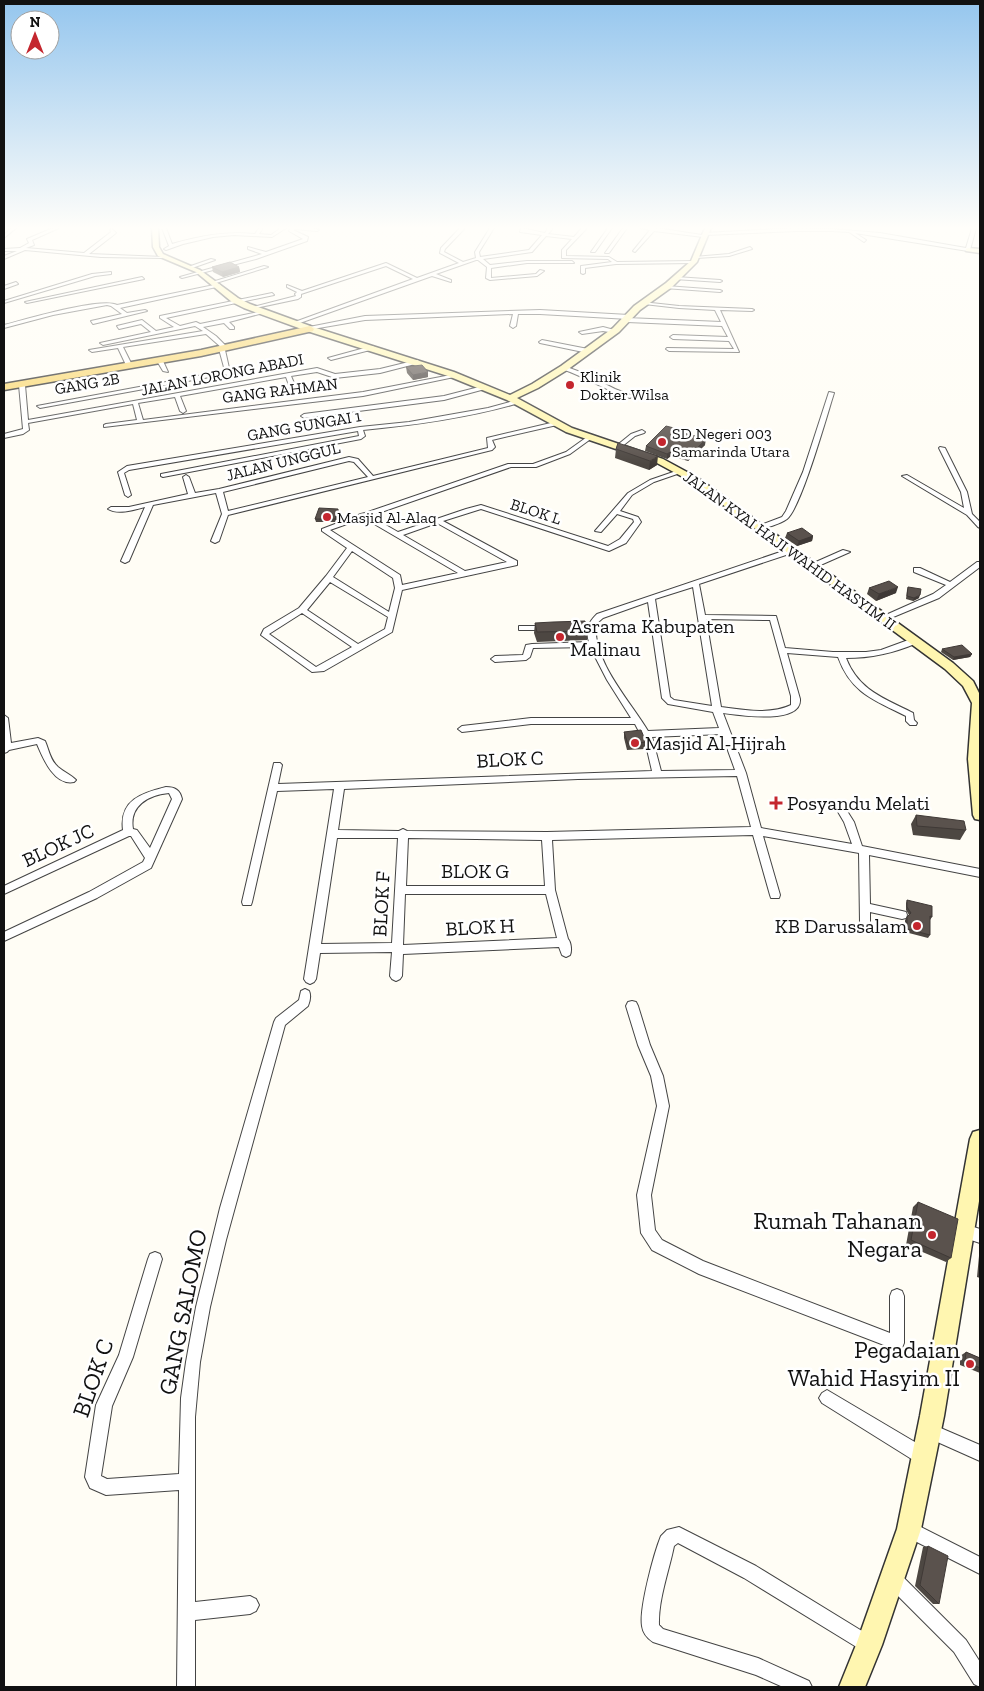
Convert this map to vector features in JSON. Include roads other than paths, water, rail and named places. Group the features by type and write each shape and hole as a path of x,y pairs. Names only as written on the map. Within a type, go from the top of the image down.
{"main road":[{"path":"4,386 22,385 160,361 310,328"},
{"path":"4,386 223,348"}],"street":[{"path":"4,327 53,314 93,307"},
{"path":"116,307 126,315"},
{"path":"178,328 162,317 210,307"},
{"path":"251,308 256,307"},
{"path":"295,323 339,307"},
{"path":"490,415 518,402 535,386 564,368 615,331 640,307"},
{"path":"692,307 752,310"},
{"name":"JALAN KYAI HAJI WAHID HASYIM II","path":"251,308 456,376 518,402 555,424 589,438 660,461 681,471 813,565 954,671 968,684 978,703 980,815"},
{"path":"669,349 736,351 737,348 723,324 717,309"},
{"path":"93,322 145,311"},
{"path":"103,343 178,328 226,322 261,312"},
{"path":"310,328 365,318 520,313 592,314 628,319 723,324"},
{"path":"520,313 525,319"},
{"path":"513,326 520,313"},
{"path":"119,327 143,322 155,332"},
{"path":"226,322 232,328"},
{"path":"679,322 685,338"},
{"path":"198,326 208,332 223,348"},
{"path":"582,332 603,329 615,331"},
{"path":"92,350 208,332"},
{"path":"673,338 731,338"},
{"path":"542,342 588,351"},
{"path":"120,346 129,365"},
{"name":"GANG 2B","path":"40,406 228,374 223,348"},
{"path":"331,358 372,348"},
{"path":"160,361 166,371"},
{"name":"JALAN LORONG ABADI","path":"140,421 135,402 319,370 329,376 335,376 377,371 417,362"},
{"path":"564,368 574,370 613,392 630,396"},
{"path":"288,376 293,388"},
{"name":"GANG RAHMAN","path":"106,426 363,394 456,376"},
{"path":"4,436 25,431 26,422 22,385"},
{"path":"304,416 444,398 483,388"},
{"path":"760,527 784,518 789,512 806,472 831,393"},
{"path":"177,395 183,411"},
{"path":"26,422 71,416 135,402"},
{"name":"GANG SUNGAI 1","path":"128,496 121,472 127,468 360,429 489,410 518,402"},
{"path":"416,422 423,429"},
{"name":"JALAN UNGGUL","path":"372,478 356,460 348,459 218,491 225,514 372,478 490,449 492,447 489,439 555,424"},
{"path":"163,475 361,437 360,429"},
{"path":"618,447 634,435 642,432"},
{"path":"351,548 302,610 267,631 265,635 315,670 321,669 358,646 389,630 399,588 397,577 324,529 513,464 534,466 568,453 589,438"},
{"path":"291,441 297,449"},
{"path":"942,448 964,492 969,514"},
{"path":"599,530 632,492 652,481 681,471"},
{"path":"905,476 969,514 980,526"},
{"path":"186,477 192,495"},
{"path":"110,509 129,509 218,491"},
{"path":"125,561 150,504"},
{"name":"BLOK L","path":"438,521 476,507 609,549 623,541 638,521 636,518 616,512"},
{"path":"215,541 225,514"},
{"path":"363,515 463,573"},
{"path":"396,535 438,521 514,563 399,588"},
{"path":"657,774 646,734 639,721 622,700 593,644 587,627 600,616 652,600 792,550"},
{"path":"813,565 846,552"},
{"path":"883,618 930,599 980,564"},
{"path":"917,570 951,585"},
{"path":"329,578 392,616"},
{"path":"696,584 717,710 741,773 775,894"},
{"path":"652,600 666,698 671,702 717,710 771,713 789,710 794,707 796,696 773,618 702,617"},
{"path":"302,610 358,646"},
{"path":"522,628 560,628"},
{"path":"782,650 866,656 882,654 914,641"},
{"path":"495,659 526,658 529,647 532,646 593,644"},
{"path":"841,655 848,675 863,690 910,715 910,721 913,723"},
{"path":"4,718 7,740 5,748 38,740 42,743 48,764 61,776 71,780"},
{"path":"462,730 531,721 639,721"},
{"path":"646,734 725,732"},
{"path":"247,902 277,788 277,765"},
{"name":"BLOK C","path":"277,788 657,774 741,773"},
{"path":"310,979 339,787"},
{"path":"4,938 144,868 150,862 150,857 177,799 176,794 171,790 166,790 137,802 129,808 125,818 128,832 134,833 150,857"},
{"path":"839,805 861,849 865,923"},
{"path":"332,834 403,833 546,836 757,830 980,873"},
{"name":"BLOK JC","path":"4,890 128,832"},
{"name":"BLOK F","path":"396,976 403,833"},
{"path":"546,836 550,890"},
{"name":"BLOK G","path":"400,890 550,890"},
{"name":"BLOK H","path":"314,949 565,947 550,890"},
{"path":"865,907 902,915"},
{"name":"GANG SALOMO","path":"186,1687 189,1384 199,1324 226,1211 280,1022 304,1002 305,994"},
{"path":"632,1006 644,1045 657,1076 663,1106 644,1195 648,1233 657,1245 699,1267 897,1343 897,1296"},
{"path":"852,1687 869,1645 909,1528 972,1233 980,1139"},
{"name":"BLOK C","path":"155,1259 126,1357 104,1404 93,1477 96,1482 106,1487 187,1481"},
{"path":"827,1398 924,1457"},
{"path":"929,1431 980,1453"},
{"path":"909,1528 980,1566"},
{"path":"803,1687 758,1667 659,1636 651,1630 650,1624 667,1542 673,1536 679,1535 750,1572 869,1645"},
{"path":"891,1577 960,1646 980,1678"},
{"path":"186,1612 250,1605"}],"place":[{"name":"Klinik Dokter Wilsa","path":"570,385"},
{"name":"SD Negeri 003 Samarinda Utara","path":"662,442"},
{"name":"Masjid Al-Alaq","path":"327,517"},
{"name":"Asrama Kabupaten Malinau","path":"560,637"},
{"name":"Masjid Al-Hijrah","path":"635,743"},
{"name":"Posyandu Melati","path":"776,803"},
{"name":"KB Darussalam","path":"917,926"},
{"name":"Rumah Tahanan Negara","path":"932,1235"},
{"name":"Pegadaian Wahid Hasyim II","path":"970,1364"}]}
